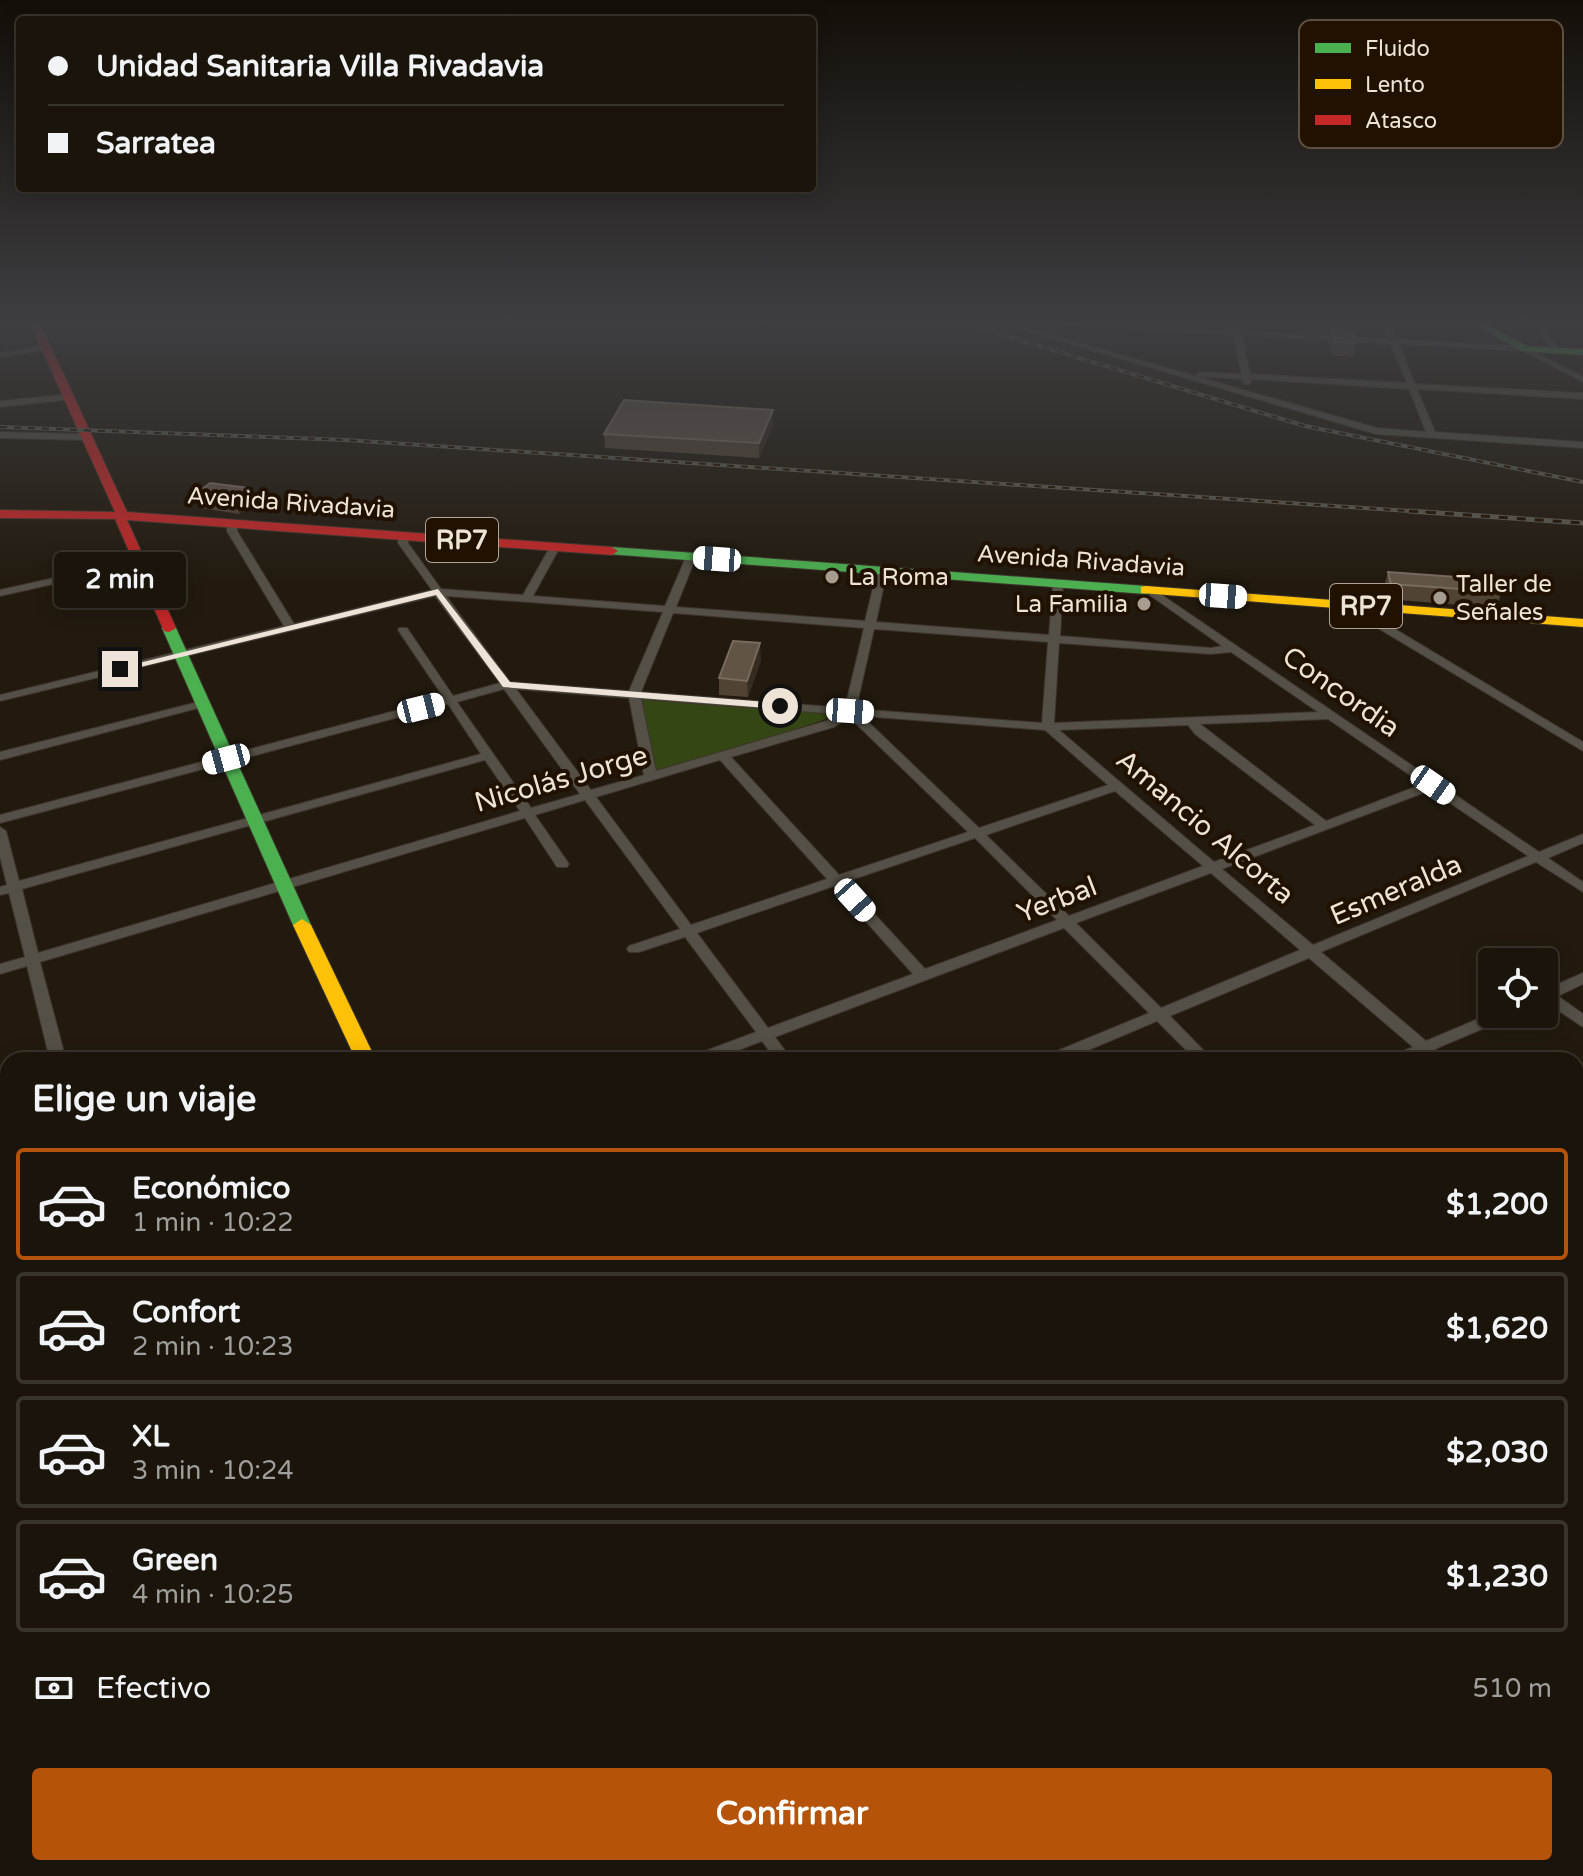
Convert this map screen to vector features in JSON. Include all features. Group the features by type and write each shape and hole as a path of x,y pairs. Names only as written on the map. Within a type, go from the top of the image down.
{"street":[{"path":"76,411 121,509 121,521 138,562 283,885 362,1052"},
{"path":"1304,411 1376,431 1583,445"},
{"path":"1423,411 1432,435"},
{"path":"0,435 86,437"},
{"name":"Avenida Rivadavia","path":"0,514 121,515 1583,623"},
{"path":"232,523 232,531 291,628"},
{"path":"403,536 403,543 438,592 691,930 778,1052"},
{"path":"527,597 555,547"},
{"path":"651,778 634,694 691,557"},
{"path":"0,593 138,562"},
{"path":"850,711 882,571"},
{"path":"1048,727 1058,584"},
{"name":"Concordia","path":"1149,591 1583,888"},
{"path":"0,698 438,592 1211,651 1235,648"},
{"path":"1357,606 1360,613 1583,747"},
{"path":"403,630 562,864"},
{"path":"0,819 507,685 1048,727 1332,715"},
{"path":"0,756 202,704"},
{"path":"850,711 1197,1052"},
{"name":"Nicolás Jorge","path":"0,969 830,724 850,711"},
{"path":"1193,723 1325,826"},
{"name":"Amancio Alcorta","path":"1048,727 1428,1052"},
{"path":"8,889 254,818 486,756"},
{"path":"723,756 924,977"},
{"name":"Yerbal","path":"718,1052 1433,785"},
{"path":"634,949 1117,786"},
{"path":"0,831 8,889 33,959 56,1052"},
{"name":"Esmeralda","path":"1069,1052 1583,838"},
{"path":"1558,990 1583,978"},
{"path":"1558,1004 1583,1022"},
{"path":"1414,1052 1478,1025"}],"green space":[{"path":"634,694 850,711 651,778"}],"building":[{"path":"618,411 773,411 759,443 604,434"},
{"path":"210,483 249,488 236,499 197,493"},
{"path":"1388,572 1497,580 1502,592 1391,584"},
{"path":"733,641 760,643 747,681 719,678"}],"railway":[{"path":"1254,411 1305,426 1583,482"},
{"path":"0,427 346,440 1439,513"},
{"path":"1409,511 1583,523"}],"traffic: fast":[{"path":"612,551 1146,590"},
{"path":"169,628 302,925"}],"traffic: slow":[{"path":"1146,590 1583,623"},
{"path":"302,925 362,1052"}],"traffic: jam":[{"path":"75,411 121,509 121,521 169,628"},
{"path":"0,514 144,516 612,551"}],"place":[{"name":"La Roma","path":"832,577"},
{"name":"Taller de Señales","path":"1440,598"},
{"name":"La Familia","path":"1144,604"}],"route":[{"path":"120,669 438,592 507,685 780,706"}]}
